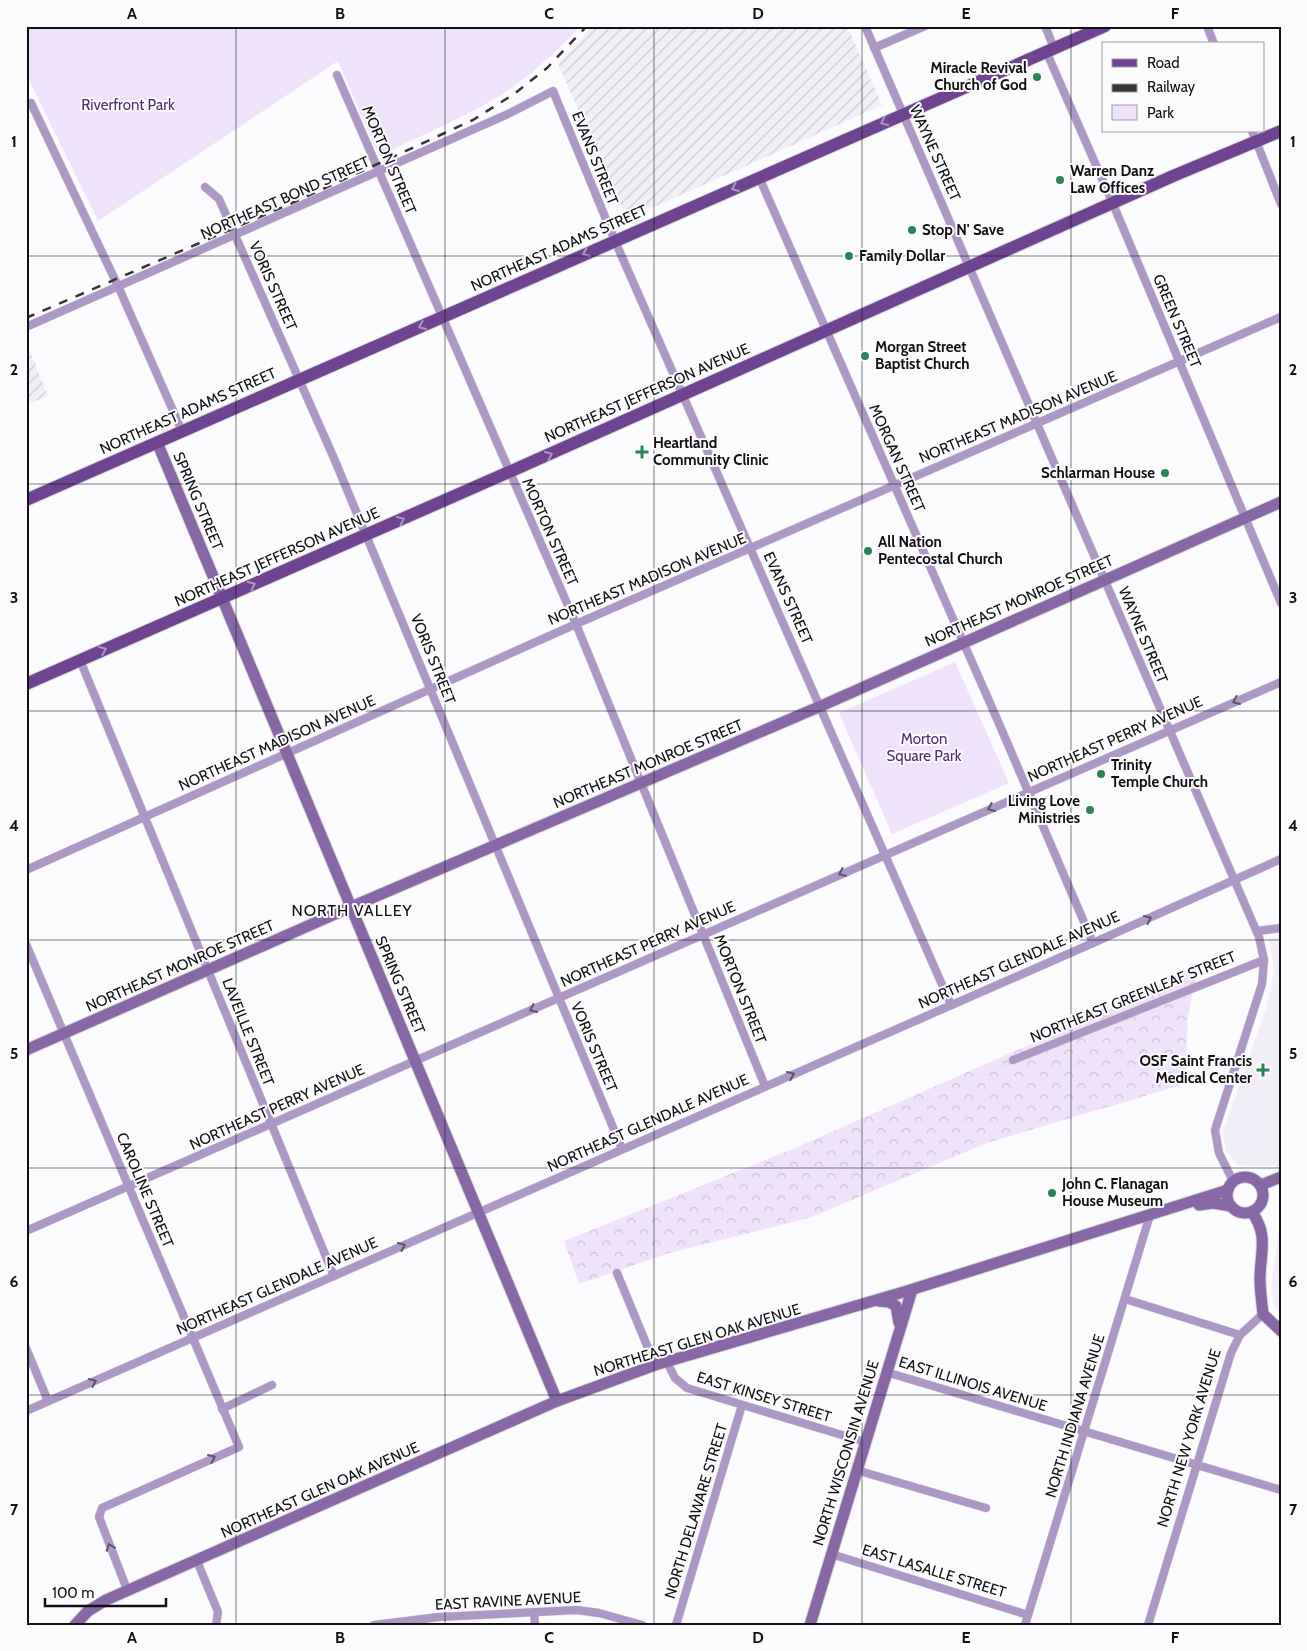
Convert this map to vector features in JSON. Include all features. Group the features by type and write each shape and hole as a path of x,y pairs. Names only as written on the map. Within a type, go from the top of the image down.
{"main road":[{"name":"NORTHEAST ADAMS STREET","path":"26,500 1105,26"},
{"name":"NORTHEAST JEFFERSON AVENUE","path":"26,684 365,536 826,332 969,266 1113,204 1254,136 1281,131"}],"street":[{"name":"WAYNE STREET","path":"864,26 1105,579 1168,730 1257,931 1264,960 1260,989 1215,1130 1219,1153 1230,1186"},
{"path":"874,48 926,26"},
{"name":"GREEN STREET","path":"1045,26 1050,50 1281,603"},
{"path":"1207,26 1213,42"},
{"name":"MORTON STREET","path":"337,75 576,624 642,783 702,936 765,1086"},
{"name":"NORTHEAST BOND STREET","path":"26,327 379,172 508,114 553,91"},
{"name":"EVANS STREET","path":"553,91 615,241 951,1005"},
{"name":"SPRING STREET","path":"31,103 118,286 182,431"},
{"path":"1254,136 1281,204"},
{"name":"MORGAN STREET","path":"759,177 964,642 1093,943"},
{"name":"VORIS STREET","path":"205,187 219,199 300,380 622,1149"},
{"name":"NORTHEAST MADISON AVENUE","path":"26,870 576,624 1281,317"},
{"name":"SPRING STREET","path":"157,442 557,1401"},
{"name":"NORTHEAST MONROE STREET","path":"26,1050 350,907 821,706 1281,502"},
{"name":"LAVEILLE STREET","path":"80,660 143,817 208,969 334,1276"},
{"name":"NORTHEAST PERRY AVENUE","path":"26,1231 129,1188 885,854 1281,682"},
{"name":"NORTHEAST GLENDALE AVENUE","path":"26,1411 1281,859"},
{"path":"1257,931 1281,928"},
{"name":"CAROLINE STREET","path":"26,944 191,1338 239,1447 102,1508 99,1518 128,1592"},
{"name":"NORTHEAST GREENLEAF STREET","path":"1013,1060 1264,960"},
{"path":"1248,1177 1261,1185 1263,1201 1252,1212 1240,1213 1231,1206 1230,1186 1248,1177"},
{"path":"1261,1185 1281,1177"},
{"name":"NORTHEAST GLEN OAK AVENUE","path":"78,1620 106,1600 128,1592 557,1401 667,1362 912,1290 1175,1208 1230,1186"},
{"name":"NORTHEAST GLEN OAK AVENUE","path":"1175,1208 1213,1203 1231,1206"},
{"path":"1252,1212 1260,1224 1262,1241 1260,1280 1263,1314 1281,1331"},
{"name":"NORTH INDIANA AVENUE","path":"1025,1625 1150,1215"},
{"path":"617,1273 655,1366"},
{"name":"NORTH WISCONSIN AVENUE","path":"810,1625 912,1290"},
{"path":"1125,1299 1240,1335"},
{"path":"870,1302 887,1301 897,1307 899,1320 895,1344"},
{"name":"NORTH NEW YORK AVENUE","path":"1148,1625 1230,1353 1240,1335 1263,1314"},
{"path":"26,1348 48,1401"},
{"name":"EAST KINSEY STREET","path":"667,1362 675,1378 684,1386 865,1442"},
{"name":"EAST ILLINOIS AVENUE","path":"886,1372 1281,1490"},
{"path":"222,1409 272,1385"},
{"name":"NORTH DELAWARE STREET","path":"676,1625 742,1405"},
{"path":"856,1470 986,1508"},
{"name":"EAST LASALLE STREET","path":"831,1554 1028,1615"},
{"path":"197,1561 218,1612 216,1625"},
{"name":"EAST RAVINE AVENUE","path":"374,1625 439,1617 590,1611 642,1625"},
{"path":"534,1612 534,1625"}],"shaded area":[{"path":"593,26 847,26 882,105 627,219 558,64"},
{"path":"26,341 48,396 26,405"},
{"name":"OSF Saint Francis Medical Center","path":"1281,937 1281,1183 1276,1166 1237,1165 1226,1151 1223,1131 1266,1009 1274,972 1269,938"},
{"path":"1281,1218 1281,1315 1275,1308 1271,1287"}],"green space":[{"name":"Riverfront Park","path":"26,26 580,26 534,70 509,90 457,119 379,156 338,61 98,221 26,74"},
{"name":"Morton Square Park","path":"955,662 1009,783 892,834 839,713"},
{"path":"1199,962 1188,1016 1185,1084 987,1143 809,1218 669,1253 579,1284 564,1241 795,1148 1131,1000"}],"railway":[{"path":"26,318 299,200 473,120 514,94 547,68 587,26"}],"place":[{"name":"Miracle Revival Church of God","path":"1037,77"},
{"name":"Warren Danz Law Offices","path":"1060,180"},
{"name":"Stop N' Save","path":"912,230"},
{"name":"Family Dollar","path":"849,256"},
{"name":"Morgan Street Baptist Church","path":"865,356"},
{"name":"Heartland Community Clinic","path":"642,452"},
{"name":"Schlarman House","path":"1165,473"},
{"name":"All Nation Pentecostal Church","path":"868,551"},
{"name":"Trinity Temple Church","path":"1101,774"},
{"name":"Living Love Ministries","path":"1090,810"},
{"name":"OSF Saint Francis Medical Center","path":"1263,1070"},
{"name":"John C. Flanagan House Museum","path":"1052,1193"}],"district":[{"name":"NORTH VALLEY","path":"352,910"}]}
